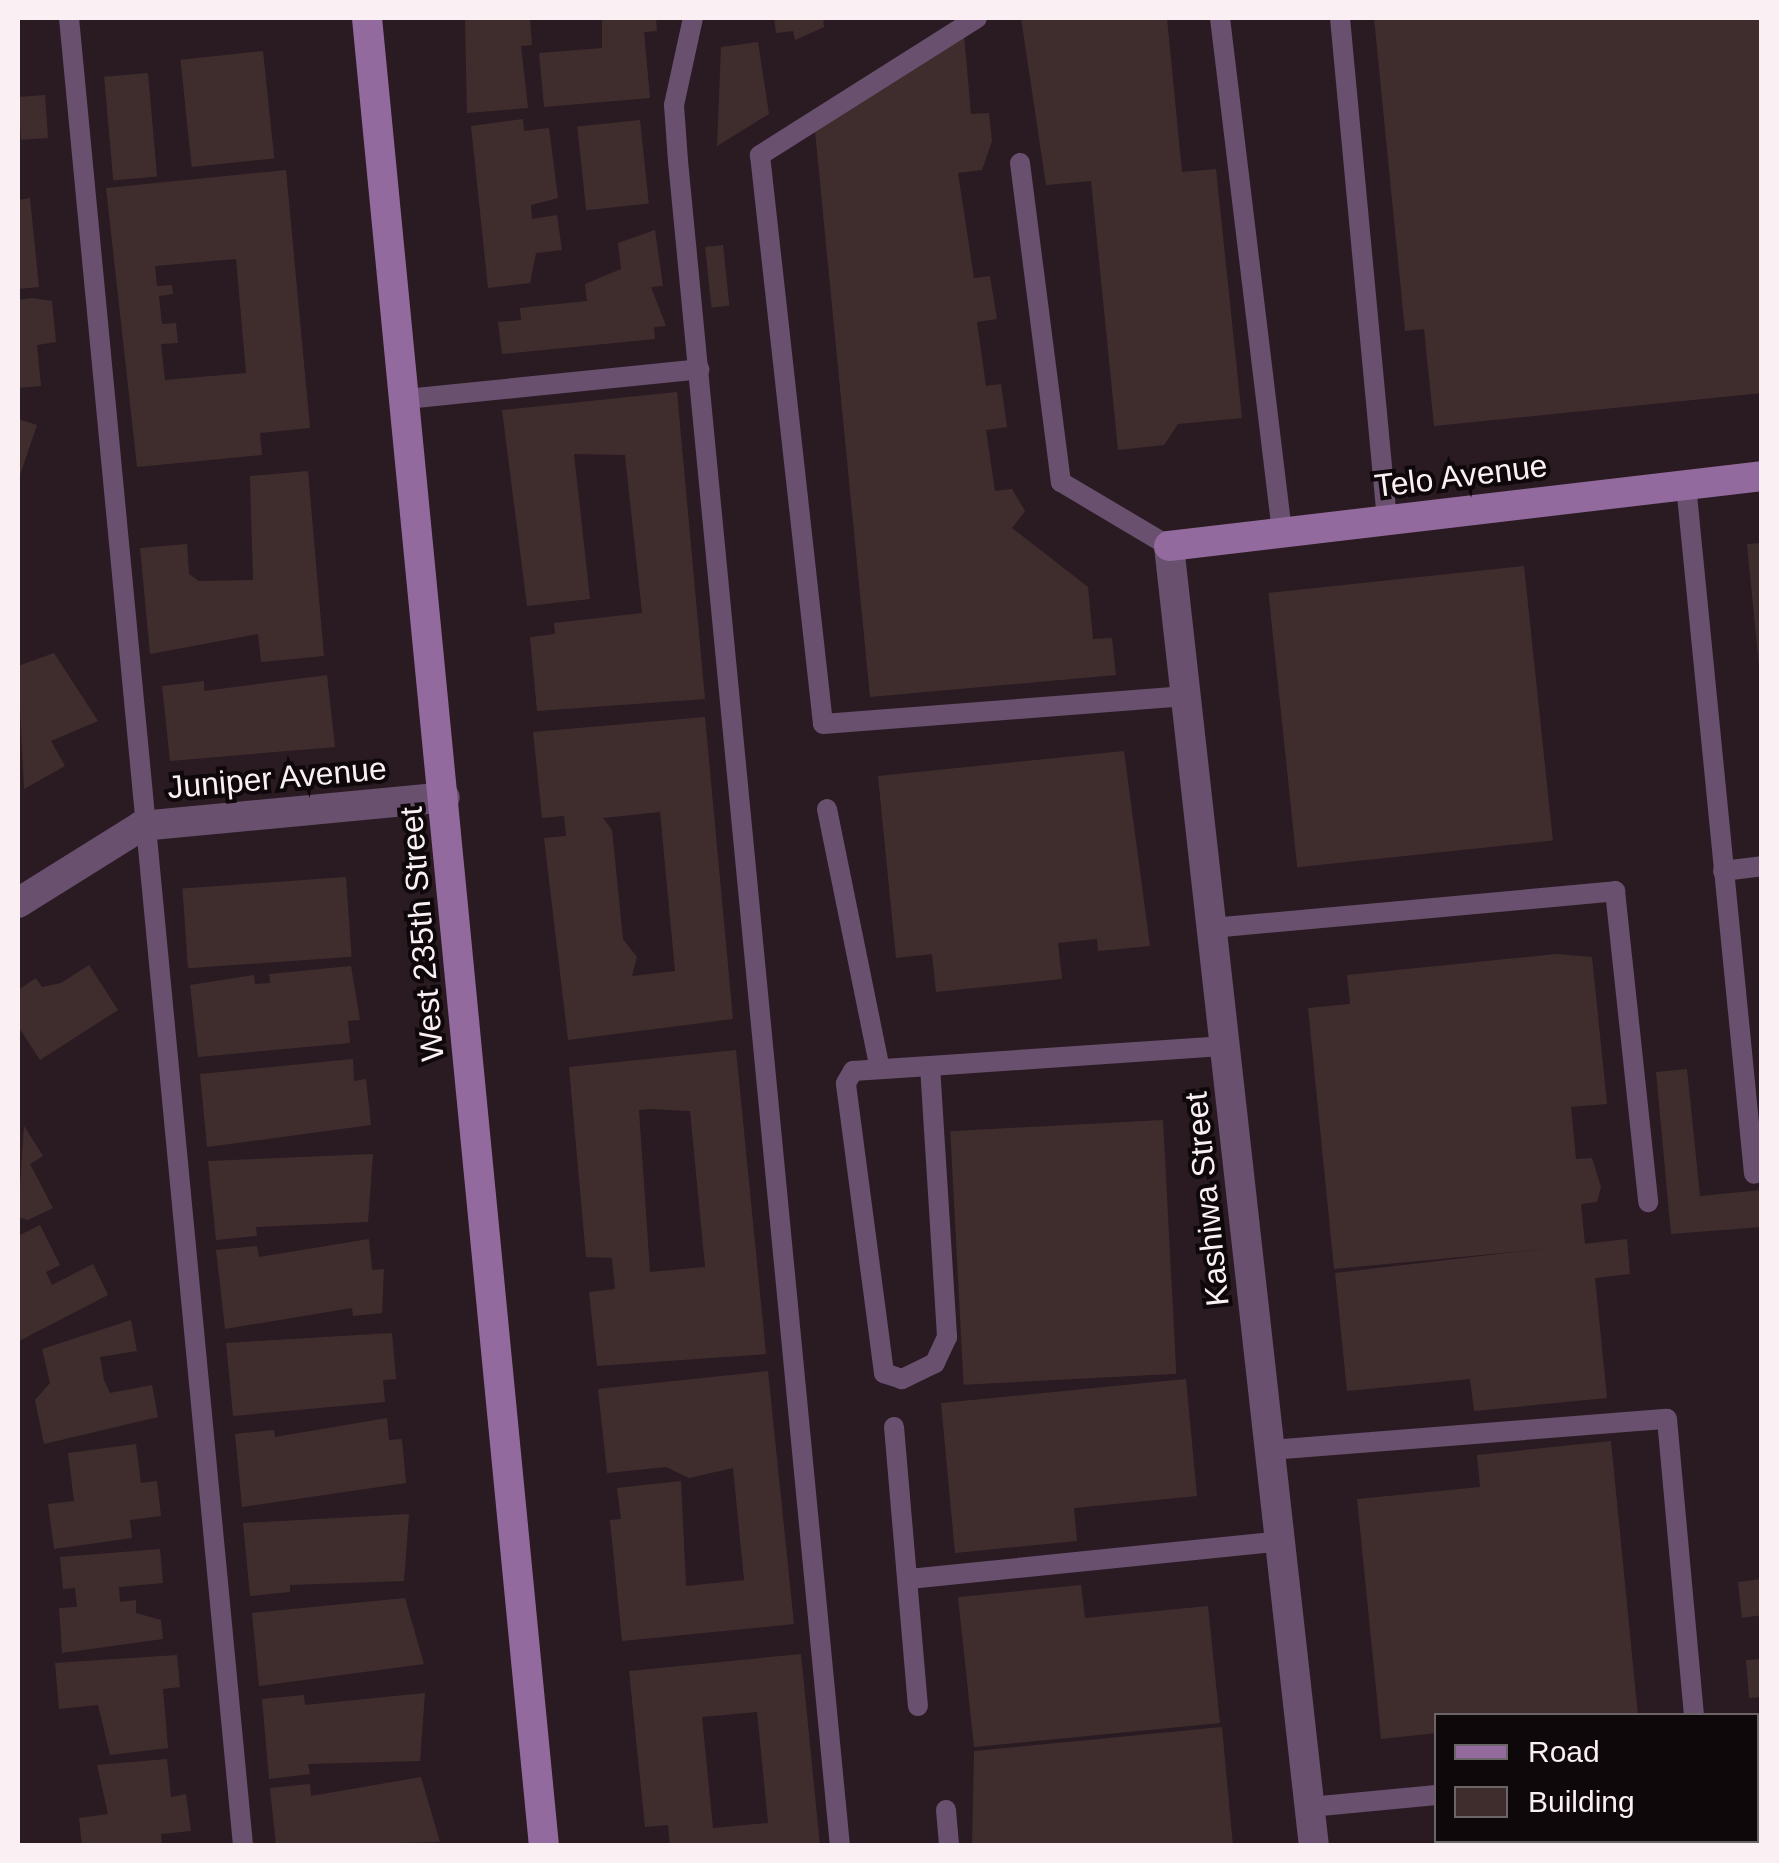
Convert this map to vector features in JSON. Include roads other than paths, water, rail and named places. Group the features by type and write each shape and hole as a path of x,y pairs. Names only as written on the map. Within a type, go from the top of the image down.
{"street":[{"name":"West 235th Street","path":"366,18 445,797 544,1846"},
{"name":"Telo Avenue","path":"1170,546 1762,476"},
{"name":"Kashiwa Street","path":"1170,546 1314,1846"},
{"name":"Juniper Avenue","path":"18,903 141,826 445,797"}],"lane":[{"path":"69,18 141,826 243,1846"},
{"path":"693,18 674,106 840,1846"},
{"path":"977,18 760,155 824,724 1186,696"},
{"path":"1220,18 1282,532"},
{"path":"1340,18 1387,520"},
{"path":"1020,163 1061,482 1170,546"},
{"path":"406,399 699,369"},
{"path":"1686,485 1754,1174"},
{"path":"827,810 880,1070"},
{"path":"1723,870 1762,866"},
{"path":"1212,928 1615,890 1648,1202"},
{"path":"930,1066 947,1336 935,1363 902,1379 884,1374 846,1083 853,1071 1225,1046"},
{"path":"1270,1450 1668,1419 1694,1713"},
{"path":"894,1426 918,1706"},
{"path":"909,1579 1280,1541"},
{"path":"1310,1808 1434,1795"},
{"path":"946,1810 949,1846"}]}
